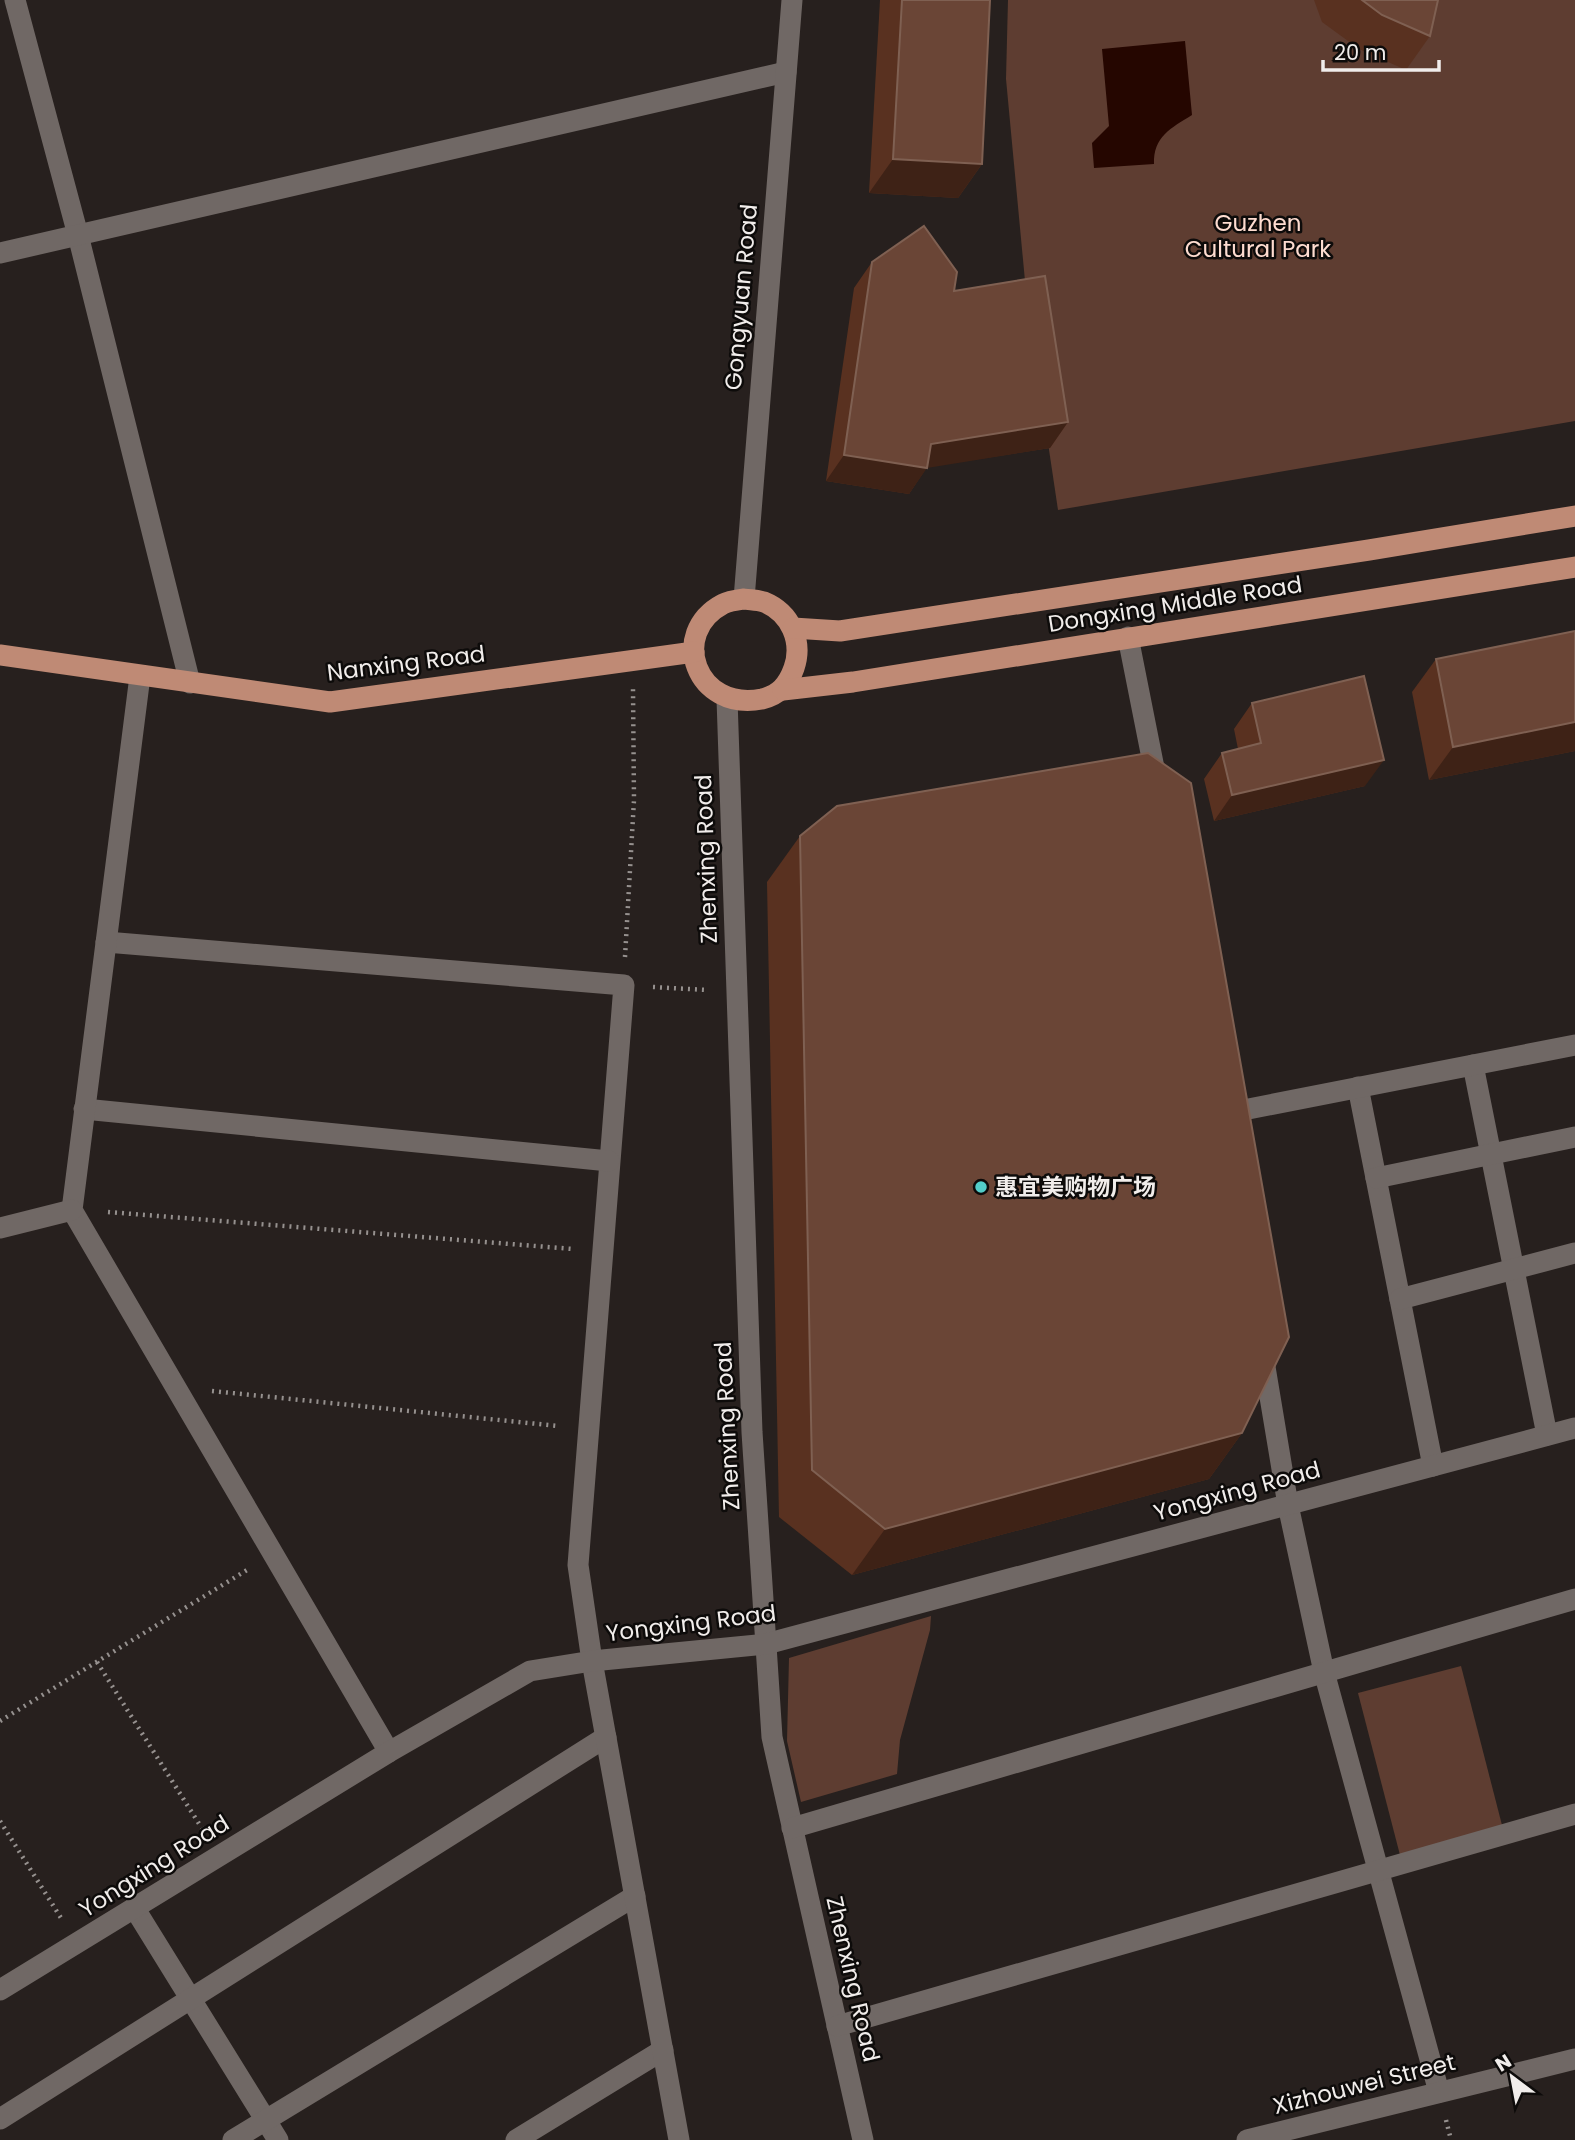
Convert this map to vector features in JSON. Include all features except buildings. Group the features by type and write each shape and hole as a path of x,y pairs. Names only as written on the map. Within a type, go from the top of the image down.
{"main road":[{"name":"Dongxing Middle Road","path":"793,628 840,631 1575,516"},
{"name":"Dongxing Middle Road","path":"783,690 853,682 1575,567"},
{"path":"744,598 764,602 781,612 793,628 798,648 794,668 783,690 767,698 747,702 727,699 710,689 698,672 694,652 697,632 707,615 724,603 744,598"},
{"name":"Nanxing Road","path":"0,655 330,702 694,652"}],"street":[{"path":"16,0 190,682"},
{"name":"Gongyuan Road","path":"744,598 792,0"},
{"path":"0,253 786,72"},
{"path":"1128,637 1160,801"},
{"path":"139,676 72,1210 389,1752"},
{"name":"Zhenxing Road","path":"727,699 752,1432 772,1737 863,2140"},
{"path":"106,943 624,985 578,1565 592,1661 679,2140"},
{"path":"1227,1141 1221,1107 1358,1087 1575,1045"},
{"path":"1473,1065 1547,1435"},
{"path":"1358,1087 1433,1466"},
{"path":"85,1109 609,1161"},
{"path":"1376,1178 1575,1137"},
{"path":"0,1228 72,1210"},
{"path":"1400,1298 1575,1253"},
{"path":"1259,1329 1288,1505 1324,1672 1439,2092"},
{"name":"Yongxing Road","path":"0,1990 389,1752 530,1671 592,1661 766,1644 1575,1428"},
{"path":"792,1828 1575,1599"},
{"path":"0,2119 606,1737"},
{"path":"837,2026 1575,1814"},
{"path":"233,2140 635,1896"},
{"path":"135,1909 278,2140"},
{"path":"516,2140 663,2050"},
{"name":"Xizhouwei Street","path":"1247,2140 1575,2059"}],"path":[{"path":"632,660 634,800 624,985 736,992"},
{"path":"72,1210 602,1251"},
{"path":"176,1387 588,1429"},
{"path":"0,1721 273,1554"},
{"path":"97,1662 219,1856"},
{"path":"0,1821 78,1943"}],"green space":[{"name":"Guzhen Cultural Park","path":"1008,0 1575,0 1575,421 1058,510 1027,302 1006,79"},
{"path":"931,1616 930,1630 900,1740 897,1774 801,1802 787,1741 789,1658"},
{"path":"1461,1666 1503,1829 1400,1855 1358,1693"}],"shaded area":[{"path":"1185,41 1192,115 1170,129 1160,140 1154,155 1154,164 1094,168 1092,143 1109,126 1102,49"}],"place":[{"name":"惠宜美购物广场","path":"981,1187"}]}
